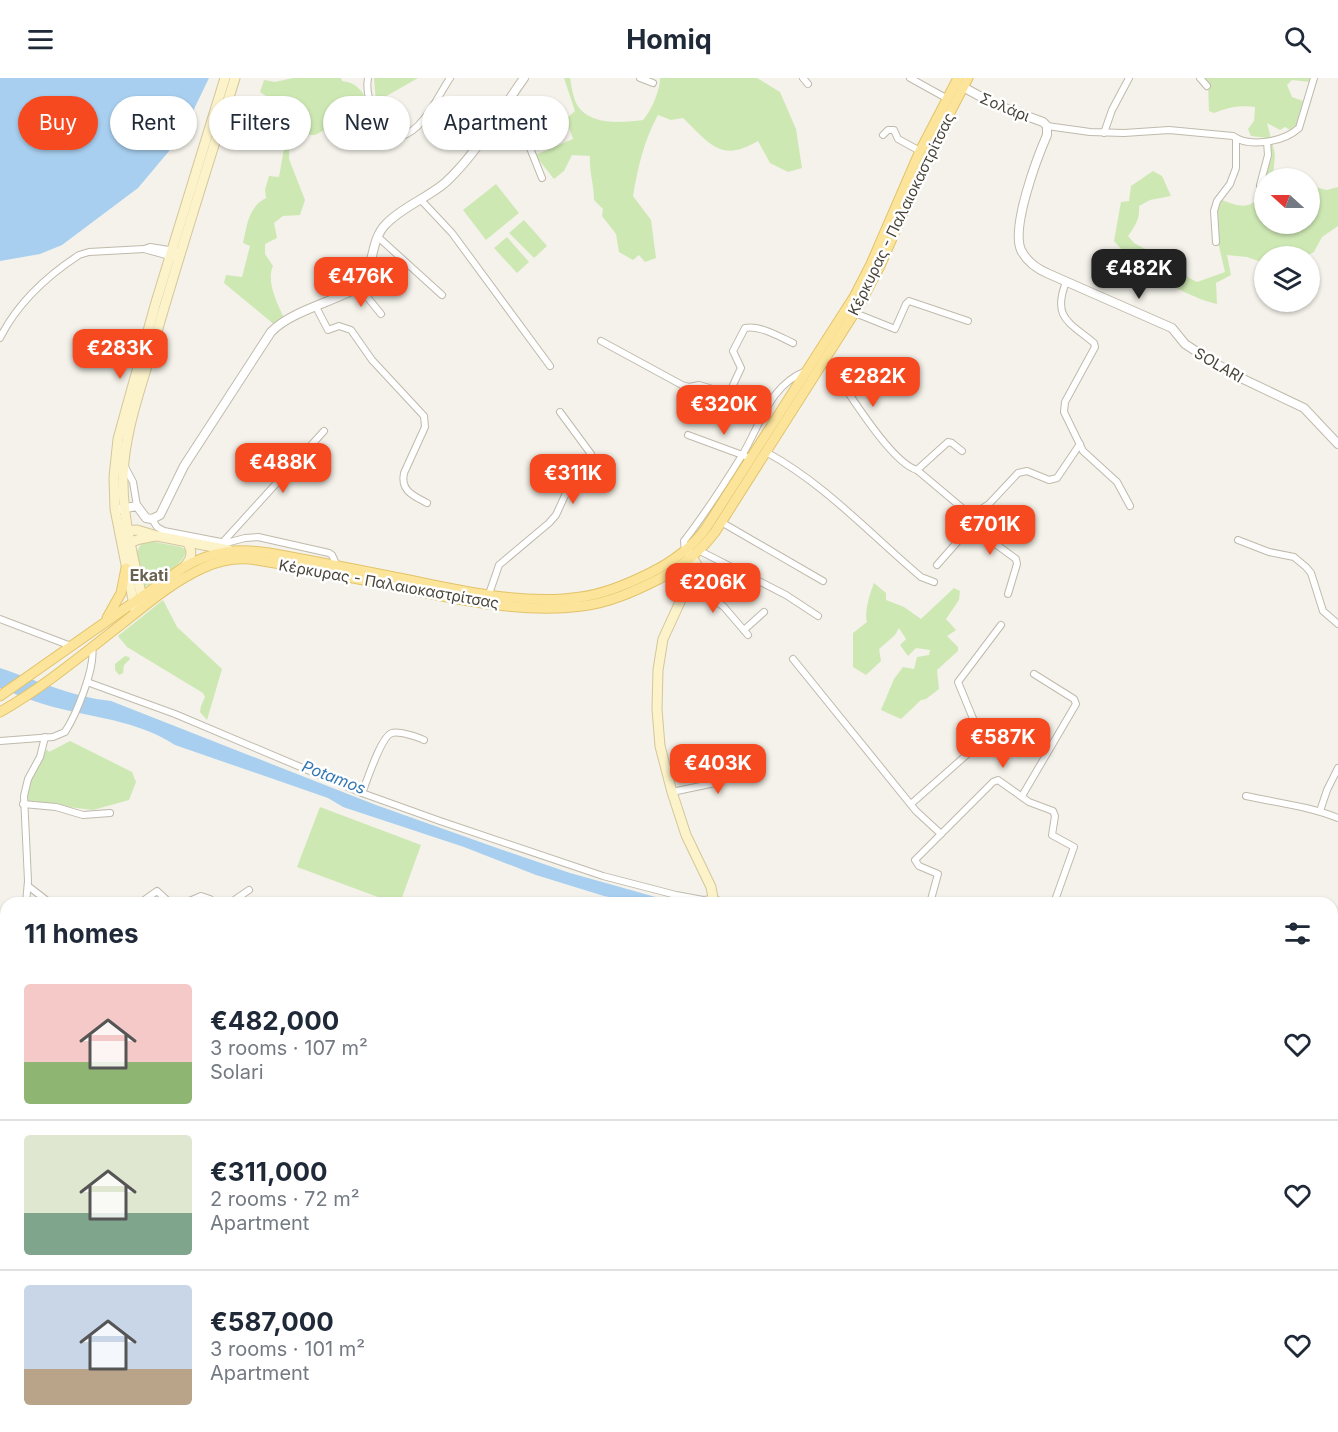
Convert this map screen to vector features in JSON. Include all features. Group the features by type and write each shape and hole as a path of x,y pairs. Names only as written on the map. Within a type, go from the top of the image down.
{"main road":[{"path":"119,509 123,464 133,413 225,78"},
{"path":"140,610 114,477 118,439 153,312 176,255 235,78"},
{"name":"Κέρκυρας - Παλαιοκαστρίτσας","path":"4,710 49,680 140,610 195,572 212,564 238,559 268,562 464,600 512,606 561,608 592,605 648,584 690,555 747,457 809,369 861,285 946,98 960,81 968,78"},
{"name":"Κέρκυρας - Παλαιοκαστρίτσας","path":"714,517 766,452 855,313 880,266 960,81"},
{"path":"123,531 137,530 187,542 226,546"},
{"path":"126,543 157,536"},
{"path":"184,567 191,558 187,542"},
{"path":"104,623 117,603 126,568 126,543"},
{"name":"Κέρκυρας - Παλαιοκαστρίτσας","path":"0,696 184,567 226,546 489,594 560,599 590,596 635,580 690,555"},
{"path":"690,555 689,581 663,639 657,679 659,735 672,792 686,835 711,887 713,897"},
{"path":"126,568 137,599"}],"street":[{"path":"368,78 368,92 374,109 385,124 396,134 402,136 410,132 428,115 450,78"},
{"path":"640,78 653,82"},
{"path":"803,78 808,84"},
{"path":"910,78 946,98"},
{"path":"1104,133 1112,110 1129,78"},
{"path":"1200,78 1207,86"},
{"path":"1047,126 1104,133 1182,131 1267,142 1281,138 1299,128 1314,78"},
{"path":"511,96 523,79"},
{"name":"Σολάρι","path":"960,81 994,104 1047,126"},
{"name":"SOLARI","path":"1047,126 1047,135 1035,162 1025,197 1019,245 1033,265 1066,282 1172,328 1185,344 1208,359 1241,378 1304,408 1338,444"},
{"path":"883,135 888,130 894,130 899,140 920,151"},
{"path":"1216,242 1214,211 1217,201 1230,184 1236,168 1236,139"},
{"path":"1265,168 1268,155 1267,142"},
{"path":"123,464 133,482 137,506 146,518 152,519 160,515 184,466 276,326 359,287 366,277 378,237 385,224 441,187 474,150"},
{"path":"531,150 542,178"},
{"path":"421,200 452,233 550,366"},
{"path":"378,237 442,295"},
{"path":"0,338 12,315 21,305 76,256 89,252 144,249 176,255"},
{"path":"1066,282 1059,301 1061,312 1070,323 1094,343 1095,347 1064,407 1065,416 1086,455 1117,482 1130,506"},
{"path":"359,287 381,314"},
{"path":"855,313 895,329 909,301 968,321"},
{"path":"316,307 328,330 339,326 351,330 372,360 424,416 425,427 404,473 403,481 408,492 427,503"},
{"path":"727,398 741,370 733,351 746,328 771,333 794,343"},
{"path":"602,341 682,385 712,388 736,405 760,417"},
{"path":"825,360 873,428 906,466 917,470 953,500 986,537 1016,559 1017,564 1008,594"},
{"path":"688,435 747,457 760,417 775,393 785,383 809,369"},
{"path":"489,594 499,565 549,523 556,515 567,491 591,461 591,454 560,412"},
{"path":"152,519 157,527 164,531 226,546 324,431"},
{"path":"917,470 948,442 962,451"},
{"path":"969,517 989,504 1018,473 1031,472 1049,480 1057,478 1080,444"},
{"path":"766,452 793,466 854,515 921,577 934,582"},
{"path":"119,509 137,506"},
{"path":"714,517 823,581"},
{"path":"937,565 974,523"},
{"path":"1238,540 1269,552 1294,557 1306,567 1311,573 1323,611 1338,624"},
{"path":"690,555 786,595 818,616"},
{"path":"689,581 724,607 746,633 764,612"},
{"path":"0,619 71,646"},
{"path":"911,804 980,743 981,738 958,682 1000,626"},
{"path":"0,741 63,734 87,682 93,661 92,647"},
{"path":"793,659 911,804 940,834"},
{"path":"1022,796 1076,704 1074,699 1034,674"},
{"path":"87,682 175,714 362,793 440,821 603,876 687,897"},
{"path":"362,793 382,743 389,735 394,733 416,736 424,740"},
{"path":"27,897 23,804 26,785 40,757 45,737"},
{"path":"672,792 715,783 749,763"},
{"path":"1320,811 1338,768"},
{"path":"932,897 938,874 919,866 915,860 994,781 1000,780 1036,805 1053,811 1055,814 1052,835 1074,847 1056,897"},
{"path":"1246,796 1301,806 1338,818"},
{"path":"23,804 56,807 83,815 110,813"},
{"path":"28,886 42,897"},
{"path":"239,897 249,890"},
{"path":"147,897 157,891 164,897"}],"green space":[{"path":"293,78 341,78 342,81 359,89 365,96 323,96 323,131 311,135 311,96 266,96 260,92 264,80 275,82"},
{"path":"374,78 418,78 386,96 376,96"},
{"path":"564,78 570,78 576,102 586,114 610,122 619,122 643,120 654,100 660,78 757,78 780,92 796,129 802,168 788,172 770,163 758,141 734,150 717,148 683,118 671,120 658,115 642,154 633,196 651,220 656,258 645,262 639,255 633,260 619,252 616,234 602,216 603,209 594,200 590,156 572,155 564,171 554,179 535,155 547,150 569,150 569,141 573,139 569,128 569,116 575,111"},
{"path":"1203,78 1312,78 1310,82 1292,80 1287,85 1292,97 1303,101 1296,125 1290,130 1285,127 1280,130 1267,123 1275,154 1274,168 1268,168 1272,155 1268,138 1251,136 1248,129 1254,121 1255,107 1234,107 1214,113 1209,111 1208,85"},
{"path":"284,150 289,150 289,159 305,200 300,215 283,216 274,223 277,238 265,244 265,254 273,266 271,278 273,292 284,318 276,326 224,283 226,275 242,277 250,246 243,243 249,218 255,206 266,198 265,190 269,176 279,177"},
{"path":"1153,171 1162,176 1171,196 1150,200 1139,206 1138,219 1128,236 1134,243 1168,261 1178,272 1197,282 1225,272 1217,226 1222,200 1241,206 1254,202 1254,234 1320,234 1320,188 1327,190 1338,187 1338,226 1322,237 1317,246 1254,246 1254,259 1227,255 1231,275 1216,283 1217,304 1191,295 1161,279 1134,260 1114,241 1121,202 1129,201 1131,186"},
{"path":"496,184 519,213 486,240 463,210"},
{"path":"524,220 547,246 534,258 509,233"},
{"path":"507,237 529,262 517,273 494,248"},
{"path":"150,541 186,550 185,555 176,566 144,587 136,553 141,544"},
{"path":"874,583 886,593 886,600 904,607 921,619 954,588 960,591 959,600 946,619 956,630 947,636 958,647 958,651 937,670 939,689 921,700 901,719 881,710 894,679 903,667 914,669 917,657 929,655 930,650 916,648 908,656 900,645 906,639 899,628 895,635 879,649 881,661 866,675 853,667 853,633 867,622 867,608"},
{"path":"163,600 177,627 222,669 207,720 200,712 205,697 203,693 127,647 118,636"},
{"path":"125,656 130,659 124,665 123,673 119,675 115,670 115,664"},
{"path":"70,741 132,772 136,782 129,800 93,810 26,802 29,783 47,749 49,752"},
{"path":"320,807 421,845 402,897 378,897 297,867"}],"water":[{"path":"0,78 209,78 197,103 197,96 110,96 110,150 170,150 138,188 62,245 40,254 0,261"},
{"path":"0,668 68,692 111,701 376,805 570,873 656,897 609,897 536,875 464,847 343,807 328,798 175,745 136,727 57,708 0,688"}],"district":[{"name":"Ekati","path":"149,575"}],"water label":[{"name":"Potamos","path":"334,777"}]}
